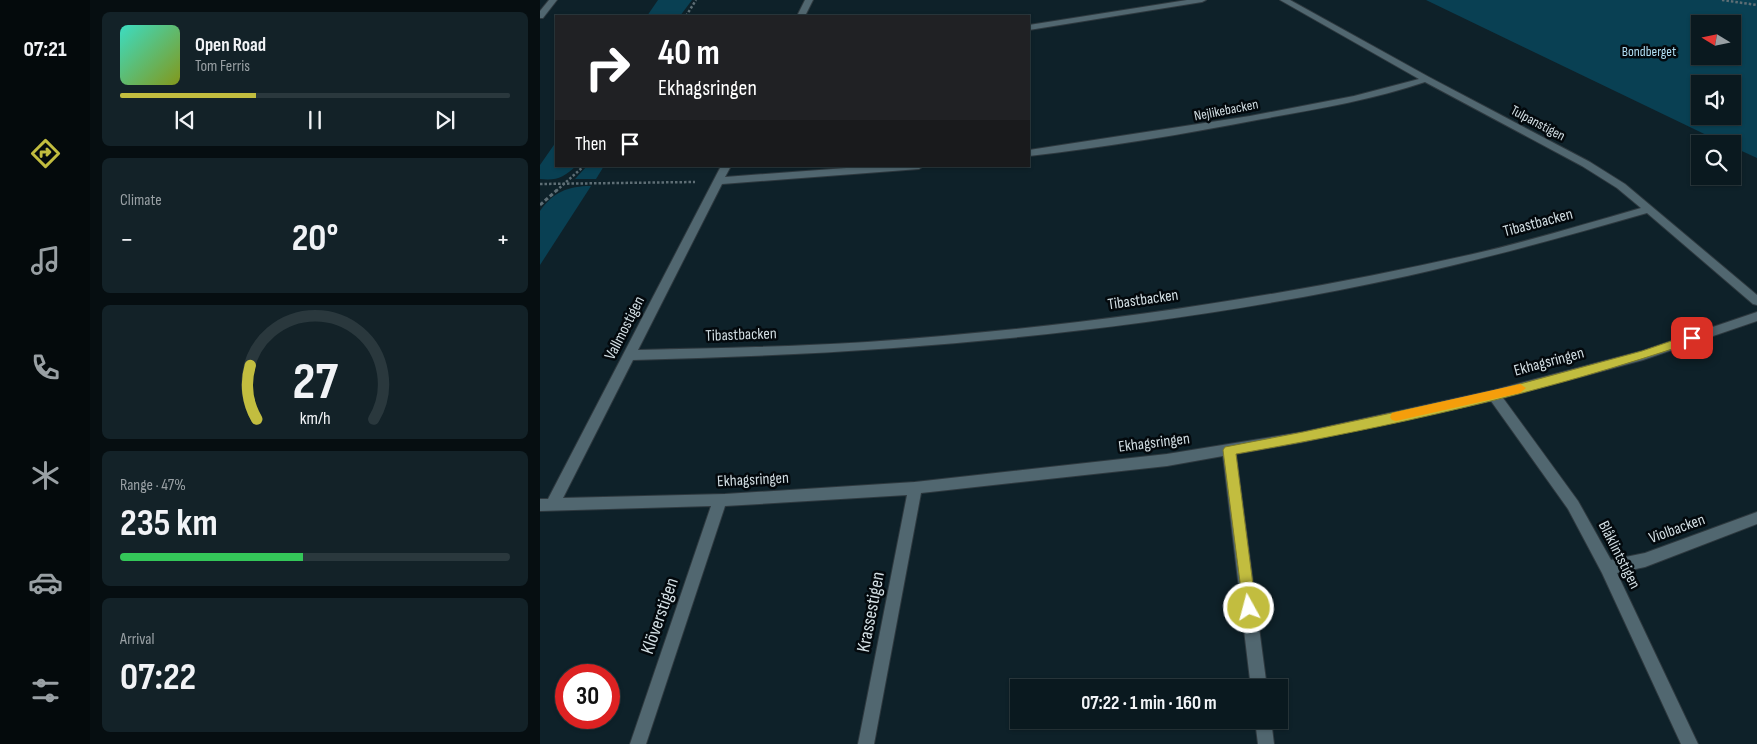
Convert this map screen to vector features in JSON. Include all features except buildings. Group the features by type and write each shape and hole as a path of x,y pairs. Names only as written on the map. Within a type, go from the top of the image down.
{"street":[{"path":"540,16 554,0"},
{"path":"802,15 809,0"},
{"path":"1030,28 1202,0"},
{"name":"Tulpanstigen","path":"1284,0 1426,79 1586,164 1621,186 1757,301"},
{"name":"Nejlikebacken","path":"1030,153 1190,131 1348,100 1426,79"},
{"name":"Vallmostigen","path":"546,505 630,355 725,167"},
{"path":"718,181 906,167"},
{"name":"Tibastbacken","path":"630,355 814,349 899,344 1063,328 1336,286 1475,257 1650,209"},
{"name":"Ekhagsringen","path":"546,505 720,500 915,488 1167,460 1303,437 1494,395 1643,355 1757,316"},
{"name":"Blåklintstigen","path":"1494,395 1574,505 1690,744"},
{"path":"1230,450 1258,679"},
{"name":"Krassestigen","path":"866,744 915,488"},
{"name":"Klöverstigen","path":"638,744 720,500"},
{"name":"Violbacken","path":"1606,568 1645,560 1757,518"},
{"path":"1264,729 1266,744"}],"path":[{"path":"687,15 696,0"},
{"path":"1722,0 1757,5"},
{"path":"540,205 583,167"},
{"path":"540,184 718,181"}],"green space":[{"path":"658,0 692,0 681,15 648,15"},
{"name":"Bondberget","path":"1426,0 1757,0 1757,158 1741,151 1741,135 1706,135"},
{"path":"555,143 555,167 575,167 560,177 540,179 540,165"},
{"path":"586,167 603,167 596,179 575,179"},
{"path":"591,186 540,265 540,211 550,199 562,191 575,187"}],"slow traffic":[{"path":"1396,417 1520,388"}],"route":[{"path":"1249,608 1230,450 1303,437 1494,395 1643,355 1692,338"}]}
